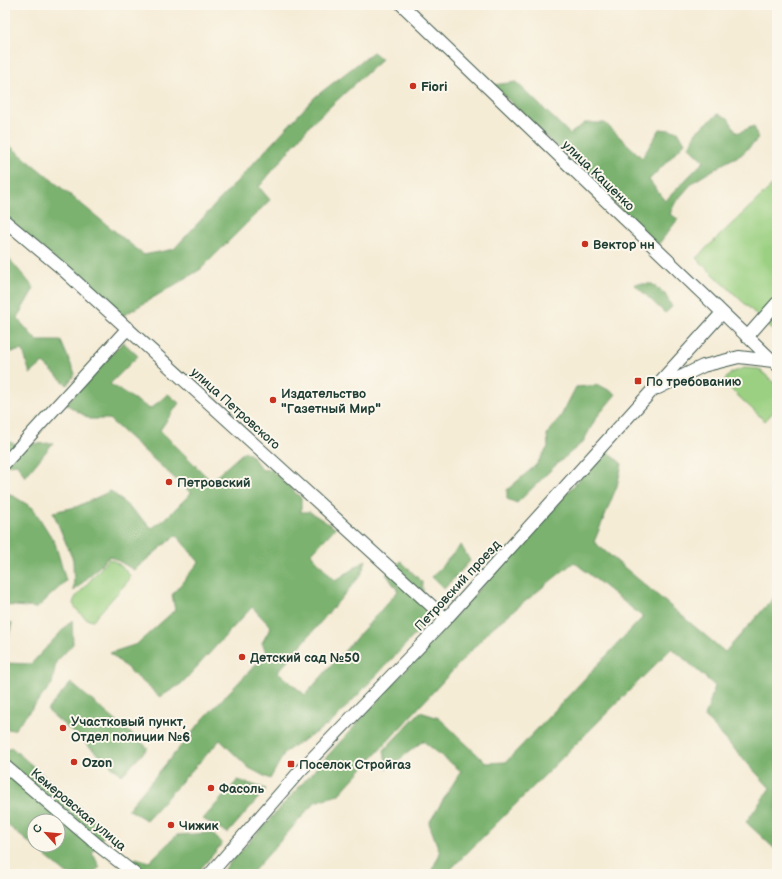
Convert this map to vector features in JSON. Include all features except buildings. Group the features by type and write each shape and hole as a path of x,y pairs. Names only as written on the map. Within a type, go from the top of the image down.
{"street":[{"name":"улица Кащенко","path":"402,5 775,363"},
{"name":"улица Петровского","path":"5,221 60,267 128,328 446,619"},
{"path":"747,337 777,303"},
{"name":"Петровский проезд","path":"210,874 299,772 446,619 722,313"},
{"path":"5,463 128,328"},
{"path":"652,391 703,366 739,357 775,363"},
{"name":"Кемеровская улица","path":"5,766 99,846 135,874"}],"green space":[{"path":"373,52 382,59 311,124 259,187 270,200 201,269 121,317 5,216 5,142 144,255 174,249 315,97"},
{"path":"516,82 570,134 585,123 605,123 642,158 660,129 678,131 685,143 649,180 665,201 704,161 689,147 696,132 718,114 728,118 737,133 754,126 758,139 741,155 693,182 675,203 670,214 678,219 658,245 493,85"},
{"path":"777,181 777,334 696,258"},
{"path":"5,254 34,288 17,318 37,341 61,341 75,374 67,385 43,363 30,374 23,350 5,353"},
{"path":"634,284 652,284 665,294 672,307 665,313"},
{"path":"123,342 138,356 110,384 150,409 168,394 179,403 160,430 211,481 245,451 251,455 262,470 271,469 301,498 301,512 310,512 335,528 311,554 335,581 366,560 361,575 278,672 305,695 398,591 386,574 401,561 422,582 427,622 332,722 285,752 270,779 249,768 220,740 146,820 128,809 206,716 267,653 262,643 271,627 252,607 181,684 160,697 110,653 137,644 175,610 172,595 199,562 176,535 134,570 110,556 74,591 73,560 53,512 76,507 111,491 152,528 168,516 191,493 109,419 90,419 66,404"},
{"path":"744,368 759,369 777,385 777,408 765,421 723,382 731,373"},
{"path":"599,385 616,394 596,418 583,442 558,463 517,503 507,499 507,490 536,465 548,447 547,434 561,416 576,387"},
{"path":"5,439 16,445 53,443 25,477 17,464 5,465"},
{"path":"606,450 622,464 617,486 594,542 725,652 777,594 777,849 776,850 746,822 770,788 705,717 715,686 672,648 446,874 431,874 440,853 429,823 461,771 423,741 387,769 384,750 420,712 439,718 486,763 506,762 643,617 574,562 492,628 338,795 315,802 251,874 220,874"},
{"path":"5,491 33,508 55,543 66,581 37,608 5,605"},
{"path":"461,545 470,561 444,589 432,577"},
{"path":"109,559 121,566 130,576 128,581 95,618 89,620 80,613 73,603 75,598"},
{"path":"72,620 73,644 56,662 52,684 14,730 5,729 5,663 31,664"},
{"path":"5,622 12,623 7,644 5,646"},
{"path":"71,683 148,748 122,775 47,710"},
{"path":"11,747 107,831 92,853 100,867 92,874 67,874 41,853 66,853 66,813 26,813 26,840 5,823 5,752"},
{"path":"238,780 266,789 228,833 203,819"},
{"path":"212,833 222,844 196,874 124,874 122,872 136,858 149,862 177,835"}],"place":[{"name":"Fiori","path":"413,86"},
{"name":"Вектор нн","path":"585,244"},
{"name":"По требованию","path":"638,381"},
{"name":"Издательство \"Газетный Мир\"","path":"273,400"},
{"name":"Петровский","path":"169,482"},
{"name":"Детский сад №50","path":"242,657"},
{"name":"Участковый пункт, Отдел полиции №6","path":"63,728"},
{"name":"Ozon","path":"74,762"},
{"name":"Поселок Стройгаз","path":"291,764"},
{"name":"Фасоль","path":"211,788"},
{"name":"Чижик","path":"171,825"}]}
